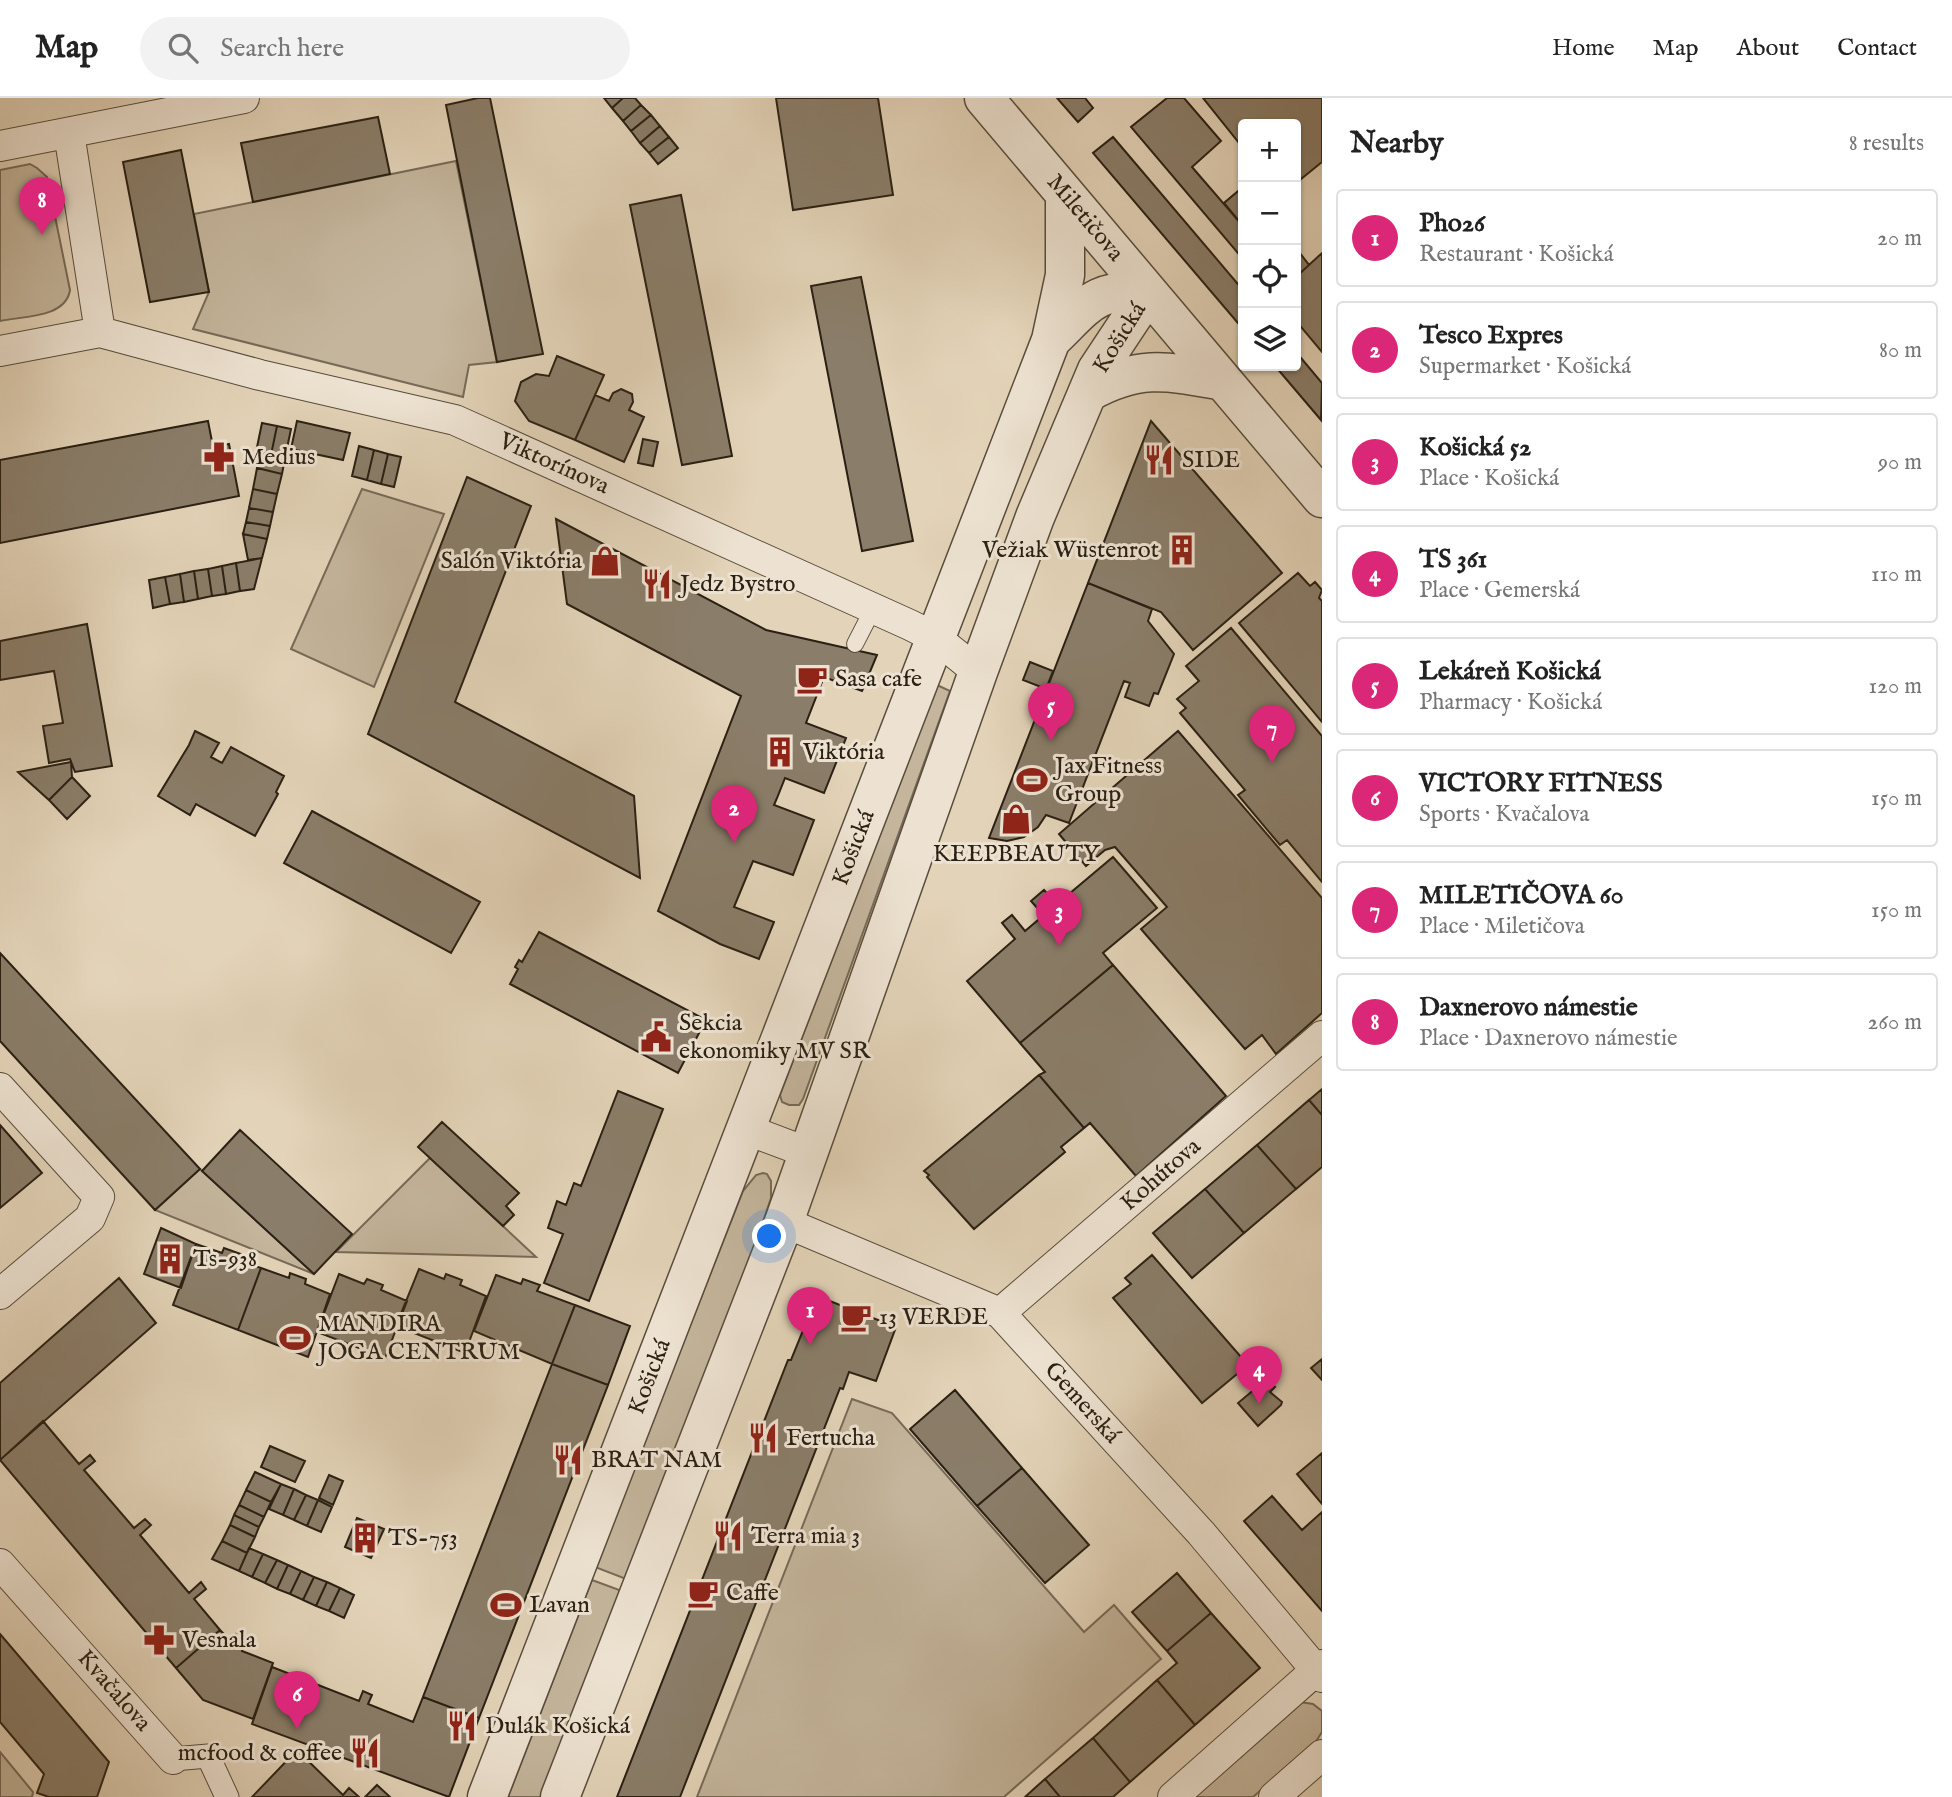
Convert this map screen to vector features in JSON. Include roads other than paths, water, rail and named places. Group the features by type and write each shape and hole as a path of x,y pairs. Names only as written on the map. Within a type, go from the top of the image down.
{"street":[{"path":"0,146 244,98"},
{"name":"Miletičova","path":"984,98 1322,498"},
{"path":"0,351 100,332 69,133"},
{"path":"1051,340 1065,275 1065,194"},
{"name":"Košická","path":"487,1797 1051,340 1096,298 1120,291 1148,293 1097,370 1059,456 978,672 784,1222 560,1797"},
{"name":"Viktorínova","path":"100,332 260,375 455,420 936,638 978,672"},
{"path":"1089,392 1142,372 1162,370 1223,381"},
{"name":"Kohútova","path":"1000,1312 1322,1036"},
{"path":"0,1088 99,1197 90,1218 0,1294"},
{"path":"745,1129 809,1153"},
{"name":"Gemerská","path":"784,1222 1000,1312 1201,1533 1320,1671"},
{"name":"Kvačalova","path":"0,1564 173,1759 208,1756 227,1797"},
{"path":"1173,1797 1320,1671"},
{"path":"1274,1797 1322,1755"}],"lane":[{"path":"855,644 873,609"}],"place":[{"name":"Daxnerovo námestie","path":"42,235"},
{"name":"Medius","path":"219,457"},
{"name":"SIDE","path":"1159,460"},
{"name":"Vežiak Wüstenrot","path":"1182,550"},
{"name":"Salón Viktória","path":"605,561"},
{"name":"Jedz Bystro","path":"657,584"},
{"name":"Sasa cafe","path":"812,679"},
{"name":"Lekáreň Košická","path":"1051,741"},
{"name":"Viktória","path":"780,752"},
{"name":"MILETIČOVA 60","path":"1272,763"},
{"name":"Jax Fitness Group","path":"1032,780"},
{"name":"KEEPBEAUTY","path":"1016,819"},
{"name":"Tesco Expres","path":"734,843"},
{"name":"Košická 52","path":"1059,946"},
{"name":"Sekcia ekonomiky MV SR","path":"656,1037"},
{"name":"Ts-938","path":"170,1259"},
{"name":"13 VERDE","path":"856,1317"},
{"name":"MANDIRA JOGA CENTRUM","path":"295,1338"},
{"name":"Pho26","path":"810,1345"},
{"name":"TS 361","path":"1259,1404"},
{"name":"Fertucha","path":"763,1438"},
{"name":"BRAT NAM","path":"568,1460"},
{"name":"Terra mia 3","path":"728,1536"},
{"name":"TS-753","path":"365,1538"},
{"name":"Caffe","path":"703,1593"},
{"name":"Lavan","path":"506,1605"},
{"name":"Vesnala","path":"159,1640"},
{"name":"Dulák Košická","path":"462,1726"},
{"name":"VICTORY FITNESS","path":"297,1729"},
{"name":"mcfood & coffee","path":"365,1753"}]}
